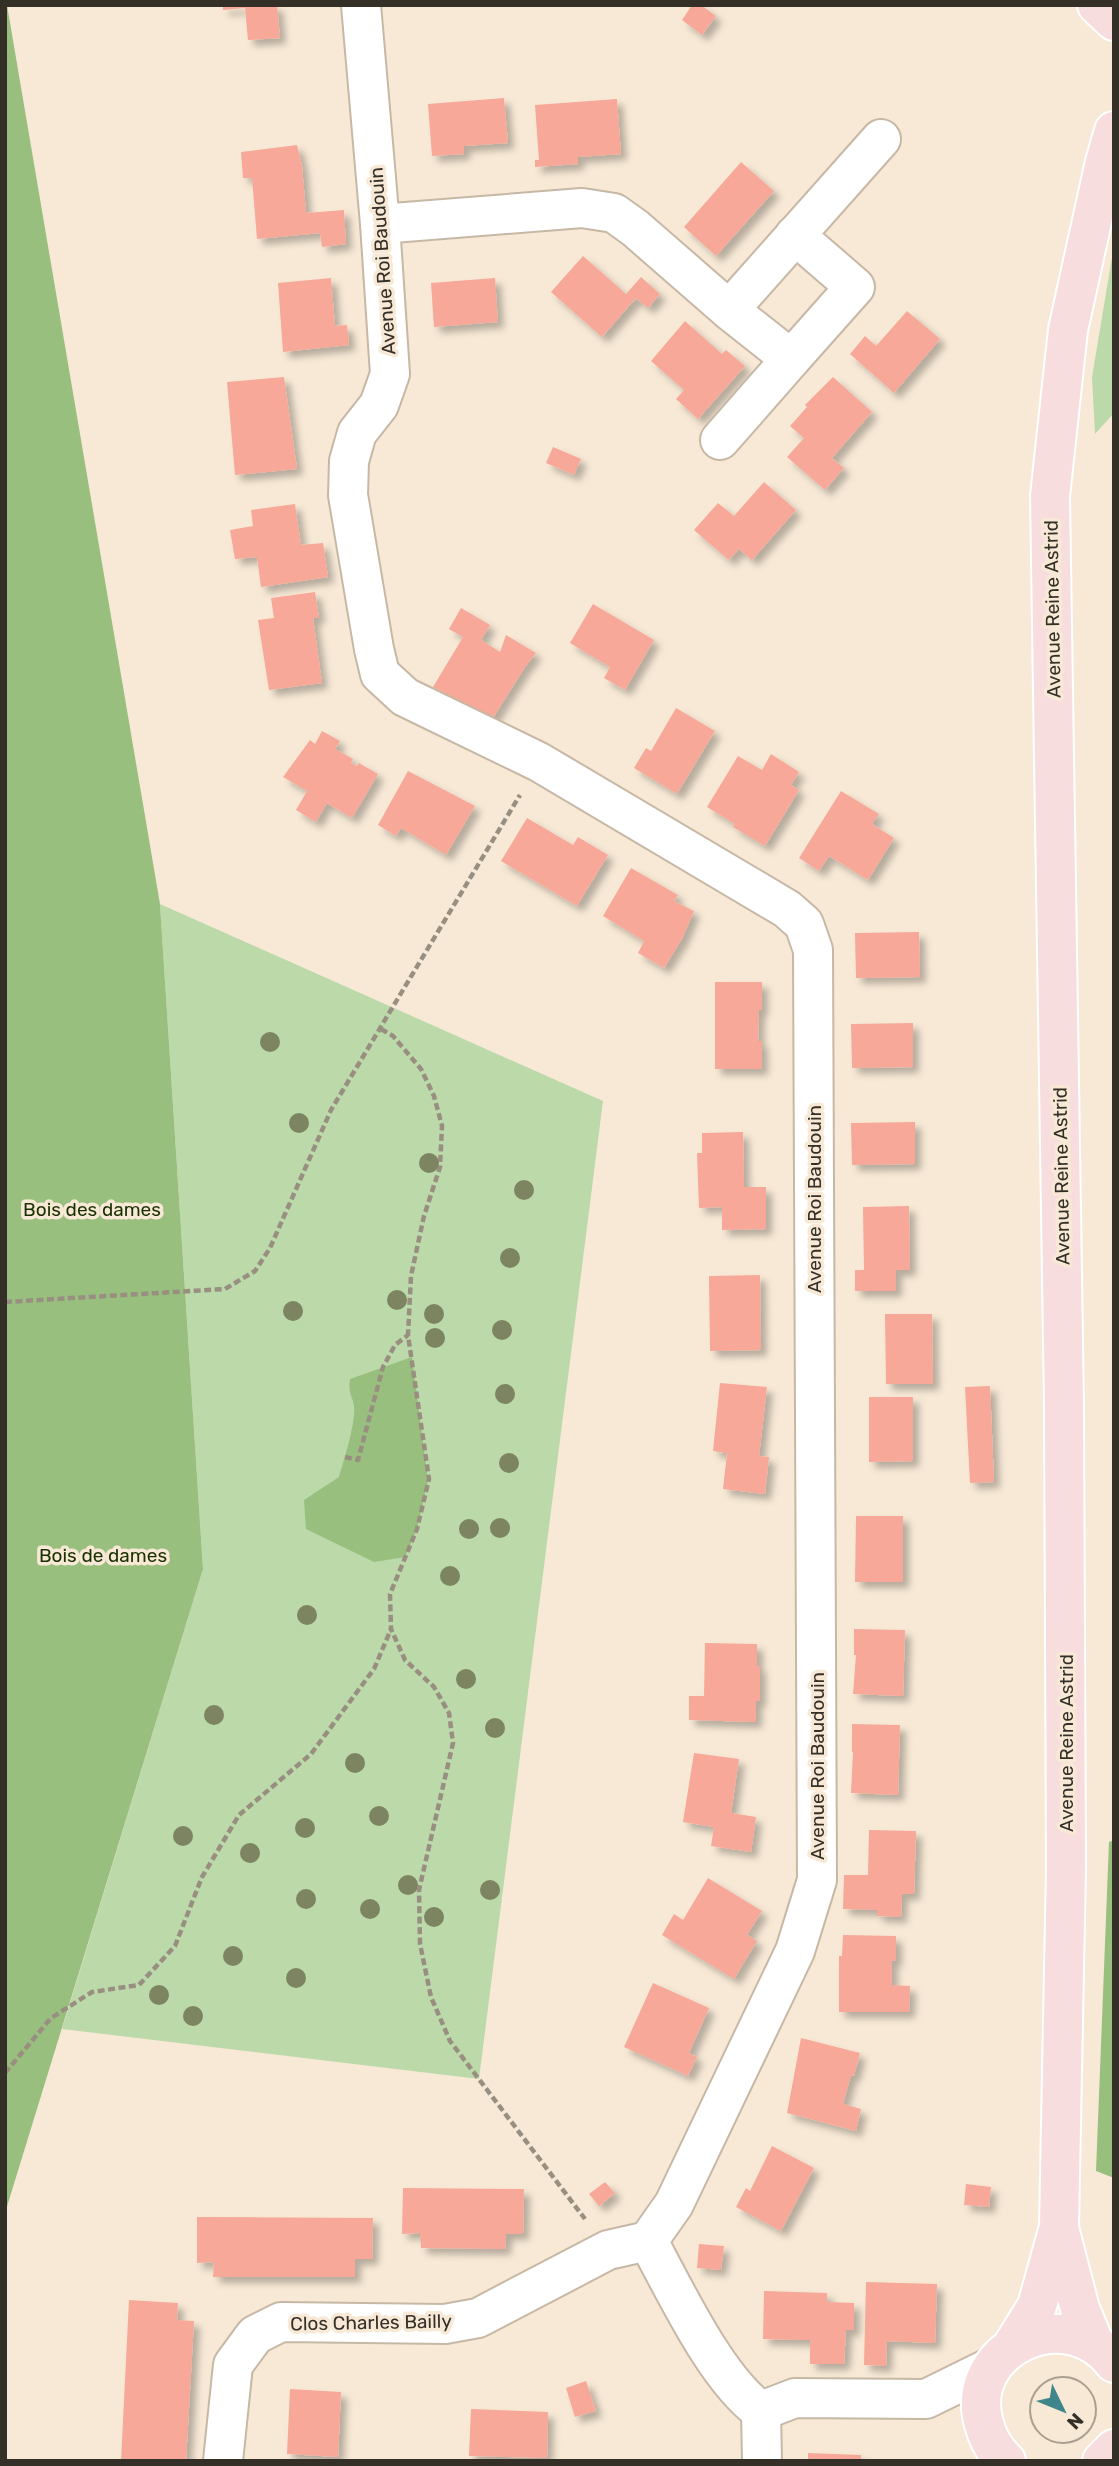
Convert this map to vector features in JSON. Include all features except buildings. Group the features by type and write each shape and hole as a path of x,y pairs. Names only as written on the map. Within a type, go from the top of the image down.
{"main road":[{"path":"1097,5 1114,21"},
{"name":"Avenue Reine Astrid","path":"1059,2227 1066,1868 1065,1406 1050,496 1068,330 1114,131"},
{"path":"1059,2227 1080,2309 1104,2354"},
{"path":"997,2449 981,2413 983,2389 1037,2306 1059,2227"},
{"path":"1003,2356 1040,2334 1068,2334 1104,2354"},
{"path":"1102,2461 1114,2449"}],"street":[{"name":"Avenue Roi Baudouin","path":"361,5 390,374 379,405 357,433 349,461 348,495 380,674 405,698 539,762 787,909 804,924 813,950 817,1880 795,1951 674,2204 648,2241"},
{"path":"729,310 881,139"},
{"path":"380,224 582,208 614,213 790,359"},
{"path":"720,440 855,288 796,235"},
{"path":"648,2241 712,2357 751,2404 761,2411"},
{"name":"Clos Charles Bailly","path":"223,2461 233,2365 255,2335 281,2322 445,2324 478,2318 608,2250 648,2241"},
{"path":"926,2399 1003,2356"},
{"path":"761,2411 795,2398 926,2399 952,2413 997,2449"},
{"path":"761,2411 762,2461"}],"path":[{"path":"5,1302 225,1289 255,1271 270,1248 331,1110 539,762"},
{"path":"381,1029 393,1036 421,1069 435,1096 442,1126 440,1167 424,1216 411,1276 408,1335 429,1479 417,1529 390,1594 391,1629 405,1660 433,1687 449,1713 453,1742 419,1890 420,1944 431,1997 450,2042 608,2250"},
{"path":"345,1457 358,1460 383,1367 395,1345 408,1335"},
{"path":"5,2073 51,2018 92,1992 139,1985 175,1946 202,1877 239,1815 311,1754 374,1669 391,1629"}],"green space":[{"path":"5,5 160,904 203,1569 5,2213"},
{"path":"1114,245 1114,413 1095,434 1092,377"},
{"path":"160,904 603,1101 479,2079 62,2029 203,1569"},
{"path":"412,1357 428,1481 417,1529 405,1557 374,1562 306,1529 304,1500 339,1477 353,1421 350,1379"},
{"path":"1114,1840 1114,2178 1096,2171 1109,1842"}],"park label":[{"name":"Bois des dames","path":"92,1209"},
{"name":"Bois de dames","path":"103,1555"}]}
